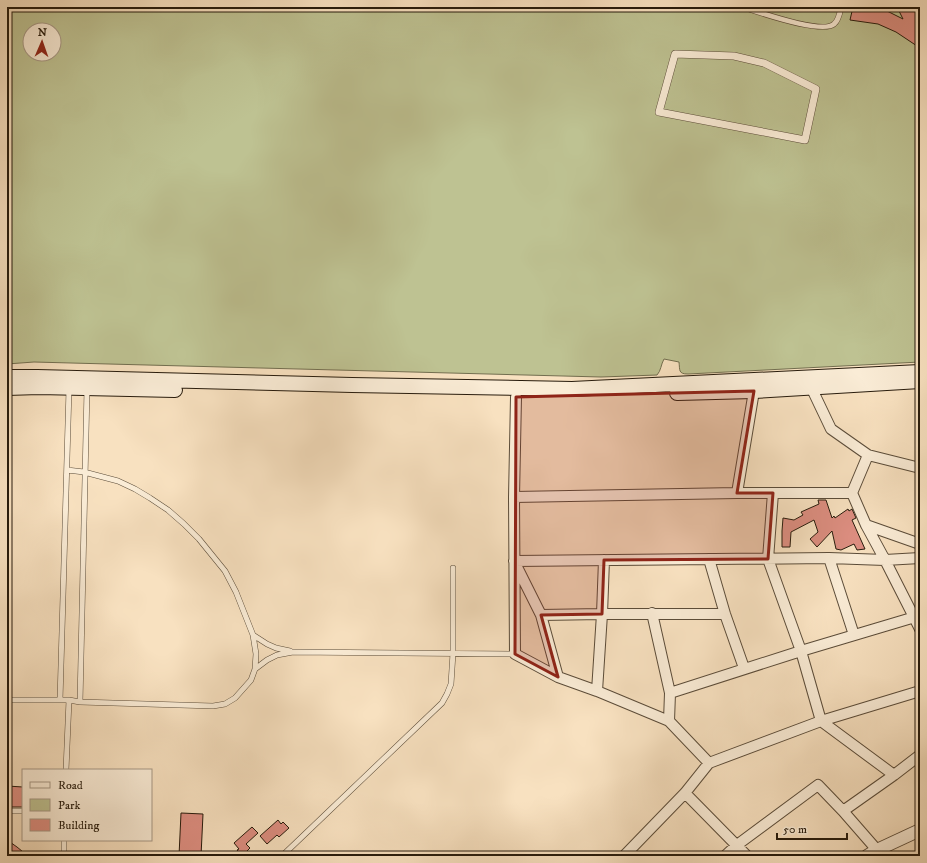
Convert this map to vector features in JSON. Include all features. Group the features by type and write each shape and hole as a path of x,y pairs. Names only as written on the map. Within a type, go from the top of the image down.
{"main road":[{"path":"7,377 572,389 920,372"},
{"path":"7,388 39,387 516,397 609,396 754,391 920,381"}],"street":[{"path":"675,54 734,56 764,63 816,89 805,140 659,112 675,54"},
{"path":"811,387 831,429 868,455 920,468"},
{"path":"737,493 754,391"},
{"path":"516,397 514,497 515,654 558,677 597,691 669,721 709,763"},
{"path":"868,455 852,493 866,525 920,628"},
{"path":"514,497 737,493 852,493"},
{"path":"773,493 768,559 801,651 821,721 894,775"},
{"path":"866,525 920,544"},
{"path":"514,561 829,558 885,560 920,558"},
{"path":"829,558 854,635"},
{"path":"709,559 725,614 744,668"},
{"path":"597,691 604,560"},
{"path":"514,561 541,615 558,677"},
{"path":"541,615 652,613 725,614"},
{"path":"652,613 670,693 669,721"},
{"path":"670,693 744,668 915,617"},
{"path":"624,856 685,793 709,763 821,721 920,691"},
{"path":"842,810 894,775 920,755"},
{"path":"724,856 736,845 818,785 842,810 872,853 920,830"},
{"path":"685,793 747,856"}],"lane":[{"path":"744,7 818,27 834,25 841,7"},
{"path":"60,700 69,388"},
{"path":"80,702 87,388"},
{"path":"7,700 69,700 80,702 213,706 225,704 235,698 251,680 255,668 256,654 253,635 236,592 225,571 199,539 168,510 135,489 118,481 84,472 67,470"},
{"path":"282,856 442,703 448,694 451,684 453,653 453,568"},
{"path":"253,635 276,648 293,652"},
{"path":"255,668 277,655 293,652 515,654"},
{"path":"66,769 69,700"},
{"path":"7,811 22,812"},
{"path":"64,841 64,856"}],"highlighted area":[{"path":"754,391 737,493 773,493 768,559 604,560 602,614 541,615 558,677 515,654 516,397"}],"green space":[{"path":"7,7 920,7 920,362 685,374 681,372 679,362 664,359 657,375 601,377 34,362 7,364"}],"building":[{"path":"853,7 879,7 903,19 897,7 920,7 920,48 896,32 878,24 850,20"},
{"path":"818,500 826,500 832,518 834,516 835,518 848,509 849,511 852,509 856,518 852,520 865,549 857,550 854,544 841,550 836,549 832,531 817,547 810,539 818,532 814,520 791,532 790,547 782,547 783,518 794,520 803,515 801,512 819,504"},
{"path":"7,786 22,787 22,807 7,807"},
{"path":"181,813 203,814 201,856 179,856"},
{"path":"278,820 281,824 283,822 289,828 279,837 277,835 267,844 260,836"},
{"path":"252,827 258,833 246,844 250,848 242,856 234,843"},
{"path":"7,840 17,847 28,856 7,856"}]}
